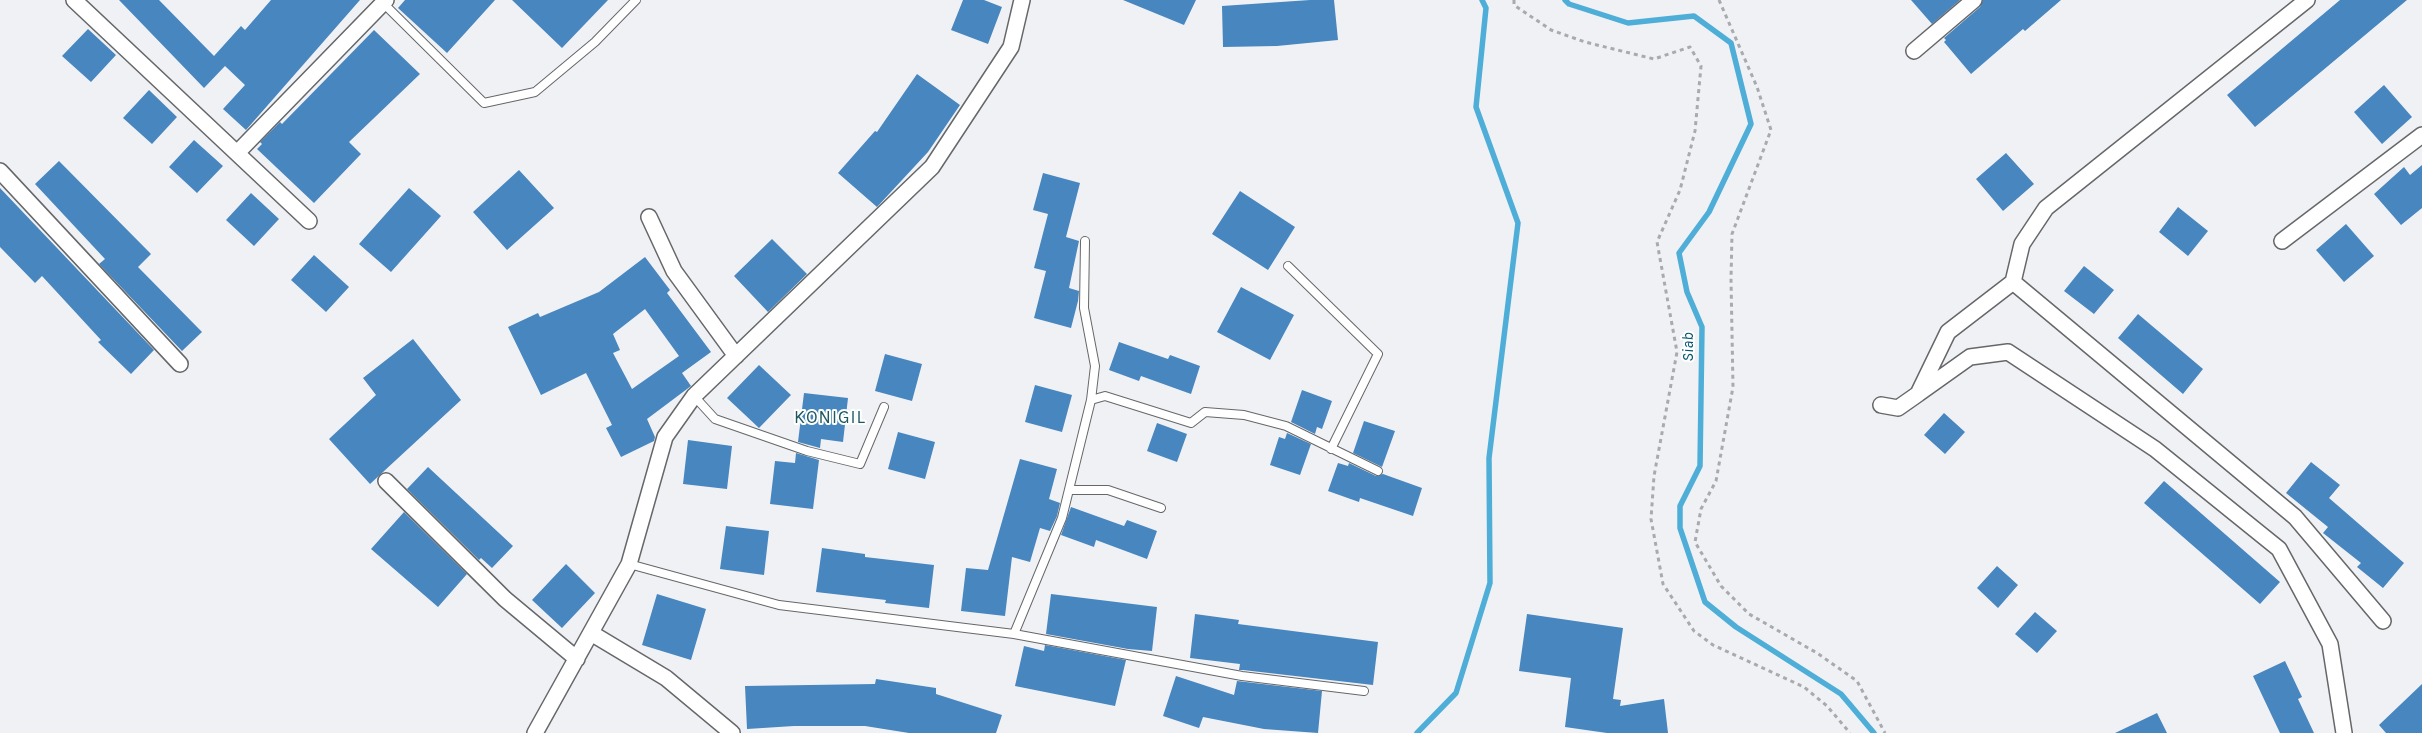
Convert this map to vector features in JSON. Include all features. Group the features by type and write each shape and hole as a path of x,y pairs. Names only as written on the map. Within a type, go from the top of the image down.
{"street":[{"path":"74,0 309,221"},
{"path":"535,733 629,564 665,437 694,396 932,166 1011,47 1022,0"},
{"path":"1914,51 1974,0"},
{"path":"1918,394 1948,332 2013,282 2022,244 2046,208 2307,0"},
{"path":"237,153 382,1"},
{"path":"2282,241 2422,135"},
{"path":"0,171 180,364"},
{"path":"649,217 674,271 736,356"},
{"path":"2013,282 2295,517 2383,621"},
{"path":"1881,405 1898,408 1970,357 2008,352 2155,449 2279,549 2330,644 2344,733"},
{"path":"386,481 506,599 577,659"},
{"path":"591,633 666,678 732,733"}],"lane":[{"path":"382,1 484,103 536,92 595,42 636,0"},
{"path":"1014,634 1062,518 1091,400 1094,366 1084,308 1085,241"},
{"path":"1288,266 1378,354 1331,448"},
{"path":"694,396 715,419 807,451 860,464 884,407"},
{"path":"1091,400 1104,396 1190,423 1205,412 1244,415 1286,426 1378,471"},
{"path":"1069,490 1108,490 1160,508"},
{"path":"629,564 779,605 1014,634 1242,676 1364,691"}],"path":[{"path":"1514,0 1514,6 1551,30 1585,42 1654,59 1690,47 1701,66 1695,131 1680,190 1657,242 1677,352 1654,476 1651,519 1663,584 1694,630 1713,645 1804,687 1827,706 1850,733"},
{"path":"1719,0 1757,88 1772,130 1732,234 1733,387 1716,481 1701,509 1695,542 1721,586 1749,614 1817,652 1857,681 1885,733"}],"building":[{"path":"119,0 159,0 214,56 241,26 245,30 271,0 360,0 246,130 223,109 245,85 225,66 204,88"},
{"path":"405,0 495,0 447,53 398,8"},
{"path":"512,0 608,0 562,48"},
{"path":"963,0 984,0 1002,7 988,44 951,30"},
{"path":"1123,0 1196,0 1184,25"},
{"path":"1334,0 1338,40 1277,46 1223,47 1222,6"},
{"path":"1911,0 1960,0 1932,24"},
{"path":"1983,0 2061,0 2025,31 2023,29 1971,74 1944,42 1946,40 1944,38 1980,7"},
{"path":"2340,0 2407,0 2255,127 2227,95"},
{"path":"88,29 116,55 91,82 62,56"},
{"path":"374,30 420,74 349,142 361,154 314,203 257,149 262,144 260,142 280,122 282,124"},
{"path":"917,74 960,105 928,152 877,207 838,173 875,131 877,132"},
{"path":"2384,85 2412,117 2382,144 2354,112"},
{"path":"149,90 177,117 152,144 123,118"},
{"path":"194,140 223,166 197,193 169,167"},
{"path":"2006,153 2034,184 2003,211 1976,179"},
{"path":"59,161 151,254 138,267 202,332 182,351 99,264 105,259 35,184"},
{"path":"2422,165 2422,208 2401,225 2374,194 2404,167 2410,175"},
{"path":"519,170 554,208 507,250 473,212"},
{"path":"1043,173 1080,183 1066,237 1079,241 1069,288 1079,291 1071,328 1034,318 1046,271 1034,268 1048,214 1033,210"},
{"path":"0,188 154,350 131,374 98,342 101,340 42,276 35,283 0,247"},
{"path":"409,188 441,216 391,272 359,244"},
{"path":"1240,191 1295,227 1268,270 1212,234"},
{"path":"251,193 279,219 254,246 226,220"},
{"path":"2178,207 2208,231 2188,256 2159,232"},
{"path":"2346,224 2374,256 2344,282 2316,250"},
{"path":"772,239 807,274 768,312 734,276"},
{"path":"314,255 349,287 326,312 291,280"},
{"path":"645,257 670,290 667,293 711,352 682,373 691,386 647,419 655,437 654,441 621,457 606,428 612,425 586,373 541,395 508,327 538,313 540,317 599,292","holes":["645,309 679,356 632,389 613,353 620,350 613,334"]},
{"path":"2084,266 2114,290 2094,314 2064,291"},
{"path":"1241,287 1294,315 1270,360 1217,332"},
{"path":"2138,314 2203,369 2183,394 2118,338"},
{"path":"413,339 461,400 370,484 329,439 376,395 363,378"},
{"path":"1119,342 1168,359 1170,355 1200,366 1191,394 1141,376 1139,381 1109,370"},
{"path":"885,354 922,364 912,401 875,391"},
{"path":"759,365 791,395 759,428 727,398"},
{"path":"1035,385 1072,395 1062,432 1025,422"},
{"path":"1302,390 1332,401 1322,429 1317,427 1315,434 1291,422"},
{"path":"804,393 848,398 843,442 821,439 820,448 798,442"},
{"path":"1944,413 1965,432 1945,454 1924,435"},
{"path":"1364,421 1395,431 1382,467 1353,453"},
{"path":"1157,423 1187,434 1177,462 1147,451"},
{"path":"898,432 935,442 925,479 888,469"},
{"path":"1287,433 1311,444 1300,475 1270,465 1279,437 1285,439"},
{"path":"688,440 732,446 727,489 683,484"},
{"path":"796,453 819,460 813,509 770,504 775,461 795,463"},
{"path":"1020,459 1057,469 1049,499 1060,503 1057,516 1050,531 1040,528 1030,562 1012,557 1005,616 961,611 966,568 988,570"},
{"path":"2311,462 2340,485 2329,498 2404,563 2383,588 2357,567 2361,563 2323,533 2328,527 2286,493"},
{"path":"1338,463 1348,466 1349,463 1376,476 1383,474 1422,488 1413,516 1360,498 1359,502 1328,491"},
{"path":"428,467 513,546 492,568 481,558 479,560 407,489"},
{"path":"2164,481 2280,582 2260,604 2144,503"},
{"path":"1071,507 1124,526 1127,520 1157,531 1147,559 1096,540 1094,547 1061,535"},
{"path":"404,512 467,574 438,607 371,549"},
{"path":"726,526 769,531 764,575 720,569"},
{"path":"822,548 865,554 865,557 934,565 929,608 885,603 886,600 816,592"},
{"path":"566,564 595,593 562,628 532,600"},
{"path":"1997,566 2018,585 1998,608 1977,588"},
{"path":"657,594 706,609 691,660 642,645"},
{"path":"1051,594 1157,607 1152,651 1128,649 1046,634"},
{"path":"2035,612 2057,631 2037,653 2015,634"},
{"path":"1195,614 1239,620 1238,624 1378,642 1373,685 1239,670 1240,664 1190,658"},
{"path":"1527,614 1623,628 1613,699 1621,700 1620,706 1664,699 1668,733 1607,733 1565,727 1571,678 1519,671"},
{"path":"1045,645 1126,660 1115,706 1015,686 1024,646 1044,651"},
{"path":"2285,661 2302,697 2298,699 2314,733 2280,733 2253,676"},
{"path":"1176,676 1234,695 1237,681 1322,691 1318,733 1264,729 1203,717 1199,728 1163,716"},
{"path":"876,679 936,688 936,694 1002,715 996,733 909,733 865,726 794,726 747,729 745,686 875,684"},
{"path":"2422,684 2422,733 2386,733 2379,725"},
{"path":"2157,713 2167,733 2115,733"}],"waterway":[{"path":"1417,733 1456,693 1490,583 1489,458 1518,223 1476,107 1486,8 1482,0"},
{"name":"Siab","path":"1565,0 1569,4 1628,23 1694,16 1731,43 1751,124 1709,212 1679,253 1687,292 1702,327 1700,466 1680,506 1680,528 1705,602 1736,627 1841,694 1874,733"}],"district":[{"name":"KONIGIL","path":"830,418"}]}
